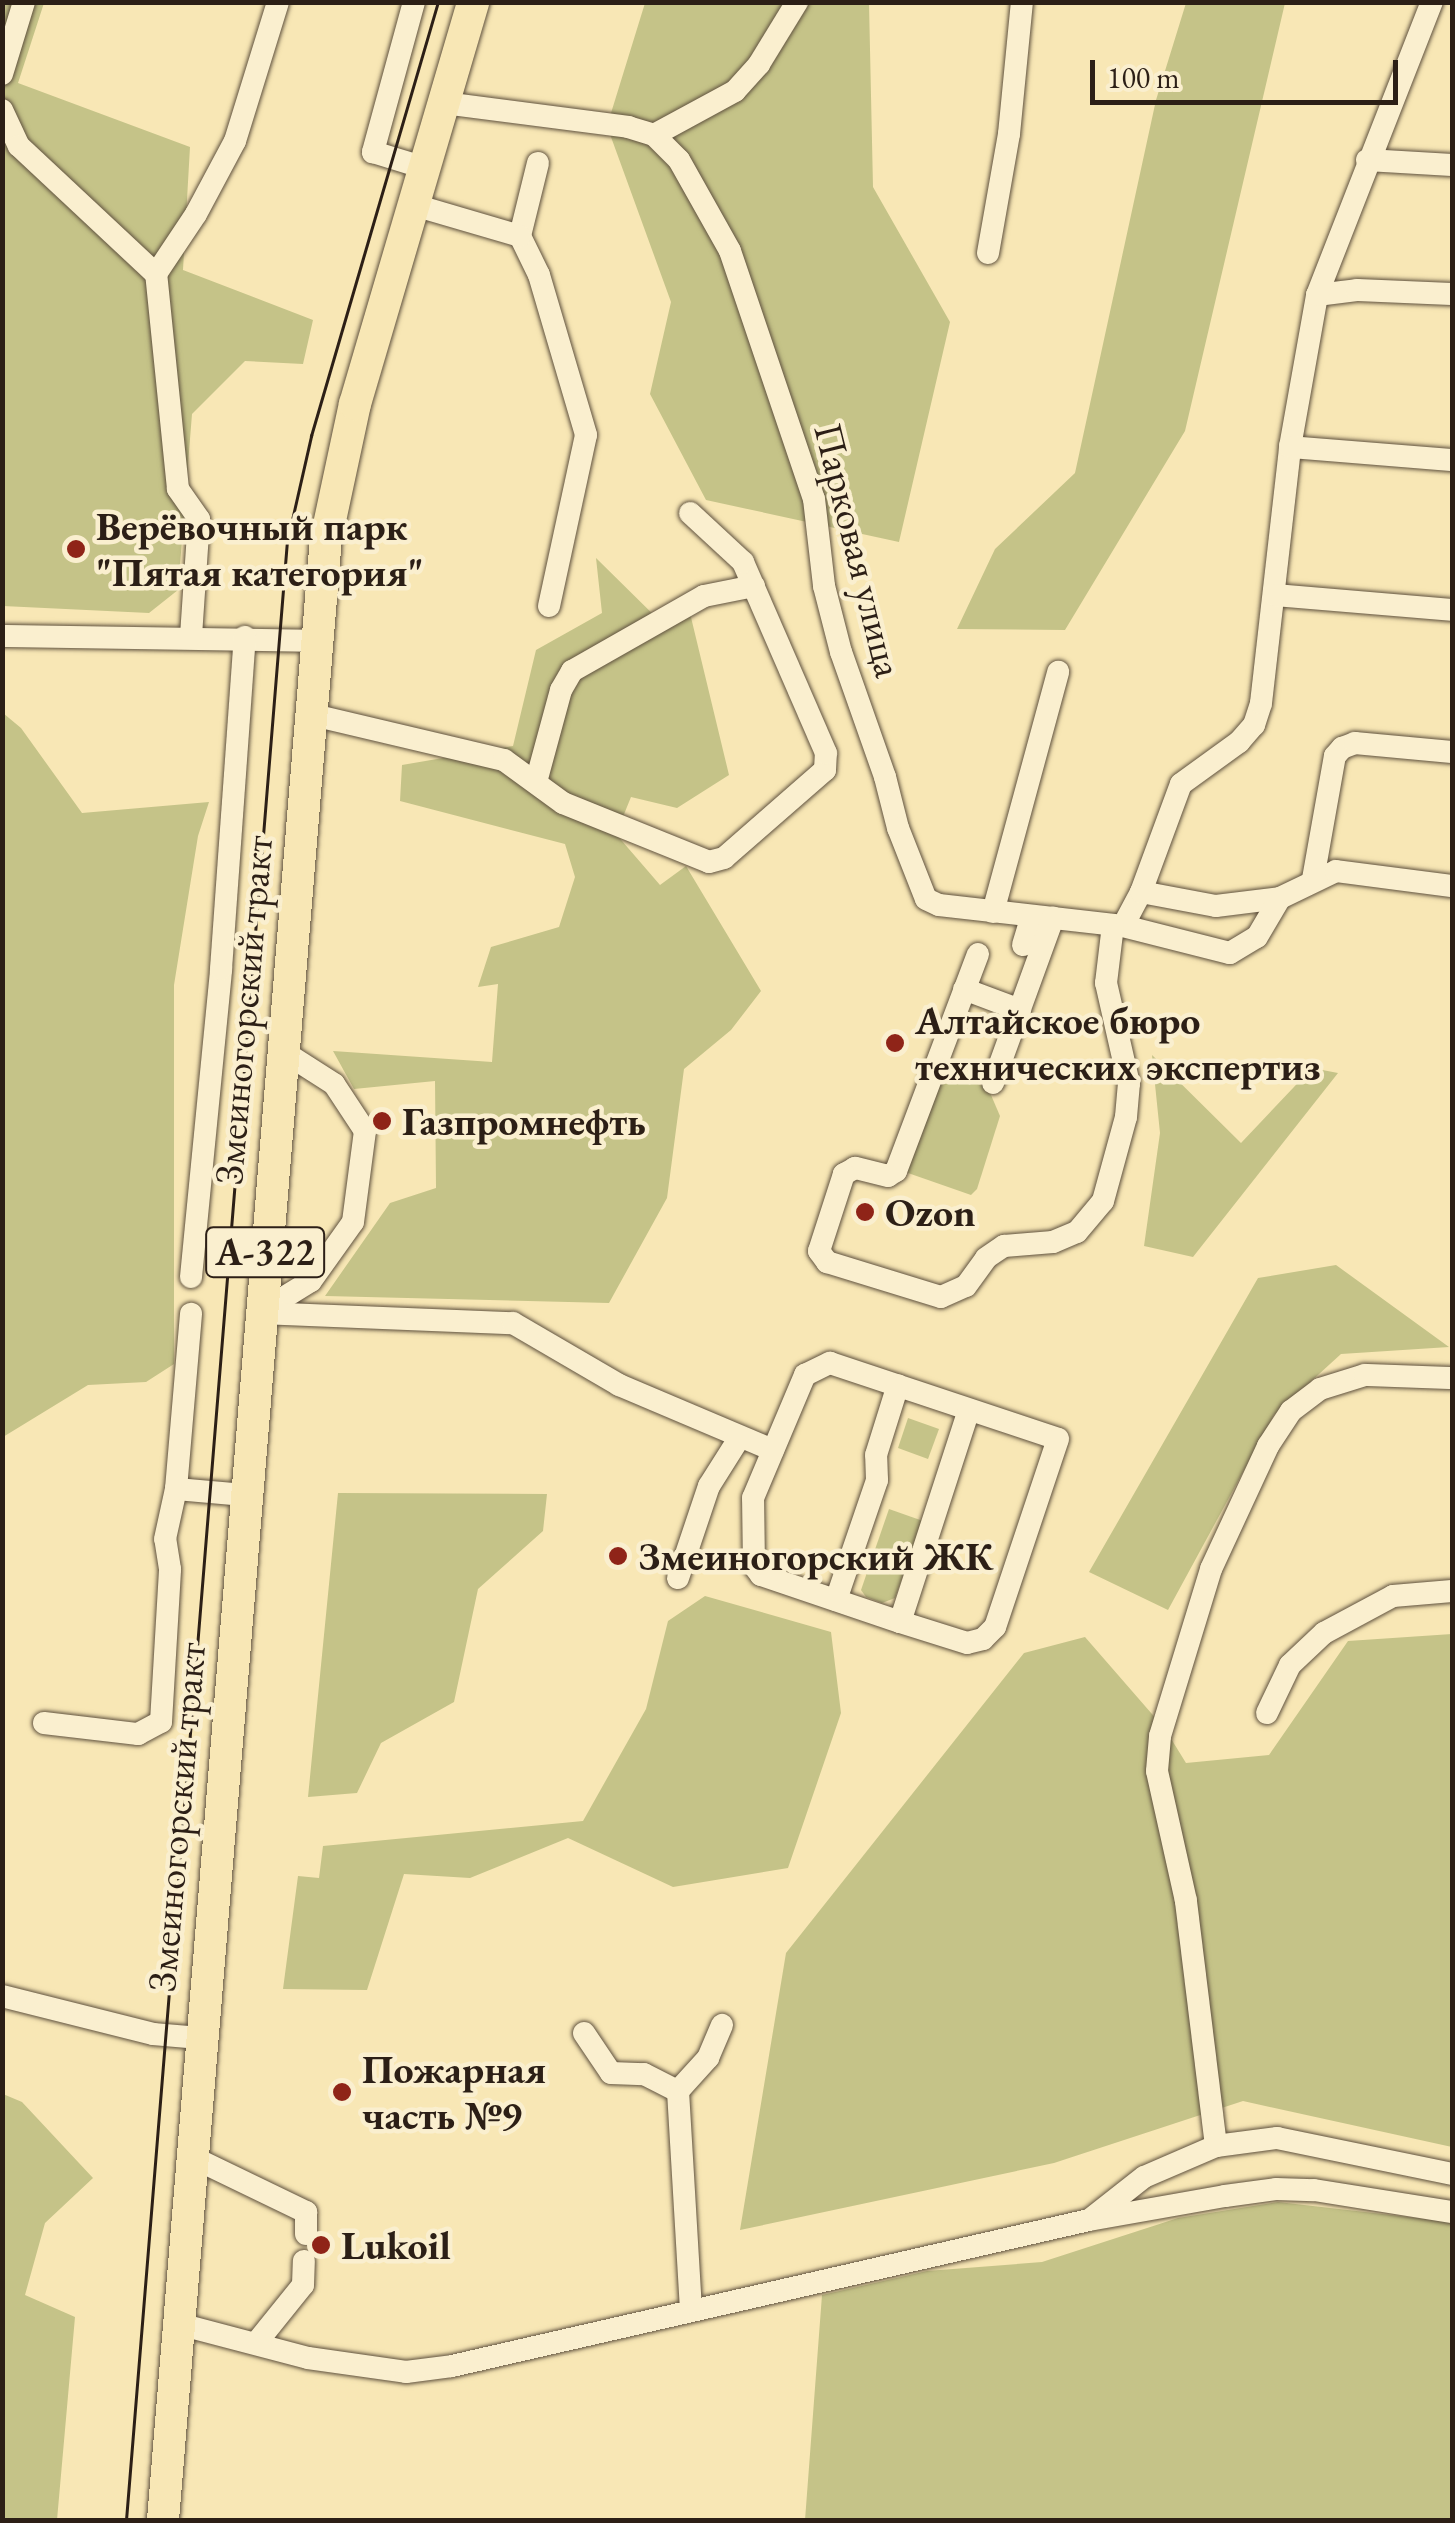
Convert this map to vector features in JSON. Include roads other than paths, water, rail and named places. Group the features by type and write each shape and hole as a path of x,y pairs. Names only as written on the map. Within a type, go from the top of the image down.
{"highway":[{"name":"Змеиногорский тракт","path":"163,2520 259,1313 326,539 355,404 472,2"}],"street":[{"path":"2,74 24,2"},
{"path":"191,636 200,519 178,490 156,274 196,214 235,141 278,2"},
{"path":"414,2 372,152 425,168"},
{"path":"444,103 654,134 735,91 759,64 797,2"},
{"path":"988,253 1009,134 1022,2"},
{"path":"978,954 896,1171 888,1176 855,1168 844,1174 819,1251 827,1262 941,1296 966,1286 986,1258 1004,1246 1054,1242 1076,1232 1103,1201 1126,1117 1129,1084 1106,984 1118,926 1141,892 1181,784 1239,742 1254,725 1261,704 1290,447 1317,295 1349,222 1367,160 1432,2"},
{"path":"2,110 19,146 156,274"},
{"name":"Парковая улица","path":"654,134 679,160 730,251 814,499 830,616 926,899 939,905 1118,926 1230,953 1257,937 1280,898 1336,871 1452,886"},
{"path":"1367,160 1452,165"},
{"path":"538,162 520,236 539,275 585,420 586,436 549,606"},
{"path":"414,205 520,236"},
{"path":"1317,295 1357,290 1452,294"},
{"path":"1290,447 1452,460"},
{"path":"309,714 504,760 564,803 708,862 724,858 825,770 822,735 743,562 690,513"},
{"path":"536,782 562,690 572,671 704,596 754,586"},
{"path":"1274,594 1452,610"},
{"path":"2,636 191,636 316,641"},
{"path":"191,1278 221,969 244,637"},
{"path":"993,912 1058,672"},
{"path":"1313,880 1335,756 1342,748 1355,743 1452,752"},
{"path":"1141,892 1216,906 1280,898"},
{"path":"1022,945 1043,917"},
{"path":"993,1083 1020,1010 1043,917"},
{"path":"964,989 1020,1010"},
{"path":"259,1313 310,1281 354,1222 365,1131 334,1084 284,1052"},
{"path":"259,1313 514,1324 619,1385 772,1450"},
{"path":"44,1722 138,1734 160,1722 170,1569 165,1540 176,1488 191,1314"},
{"path":"830,1364 969,1410 1058,1439 990,1633 967,1643 762,1575 754,1566 753,1498 810,1369 830,1364"},
{"path":"1216,2146 1186,1900 1157,1771 1160,1736 1174,1704 1211,1569 1268,1446 1291,1411 1320,1389 1365,1375 1452,1378"},
{"path":"836,1600 877,1480 876,1455 898,1384"},
{"path":"900,1622 969,1410"},
{"path":"678,1578 711,1481 740,1437"},
{"path":"176,1488 245,1495"},
{"path":"1267,1713 1290,1665 1324,1633 1393,1596 1452,1591"},
{"path":"2,1996 153,2034 200,2038"},
{"path":"691,2310 678,2091 708,2058 722,2025"},
{"path":"584,2033 611,2073 644,2074 678,2091"},
{"path":"1089,2220 1144,2177 1216,2146 1276,2138 1452,2174"},
{"path":"192,2157 306,2212 306,2234"},
{"path":"178,2324 308,2358 406,2372 452,2366 1089,2220 1276,2189 1387,2199 1452,2212"},
{"path":"258,2342 303,2285 304,2261"}],"tram line":[{"path":"126,2520 287,542 311,436 438,2"}],"place":[{"name":"Верёвочный парк \"Пятая категория\"","path":"76,549"},
{"name":"Алтайское бюро технических экспертиз","path":"895,1043"},
{"name":"Газпромнефть","path":"382,1121"},
{"name":"Ozon","path":"865,1212"},
{"name":"Змеиногорский ЖК","path":"618,1556"},
{"name":"Пожарная часть №9","path":"342,2092"},
{"name":"Lukoil","path":"321,2245"}]}
